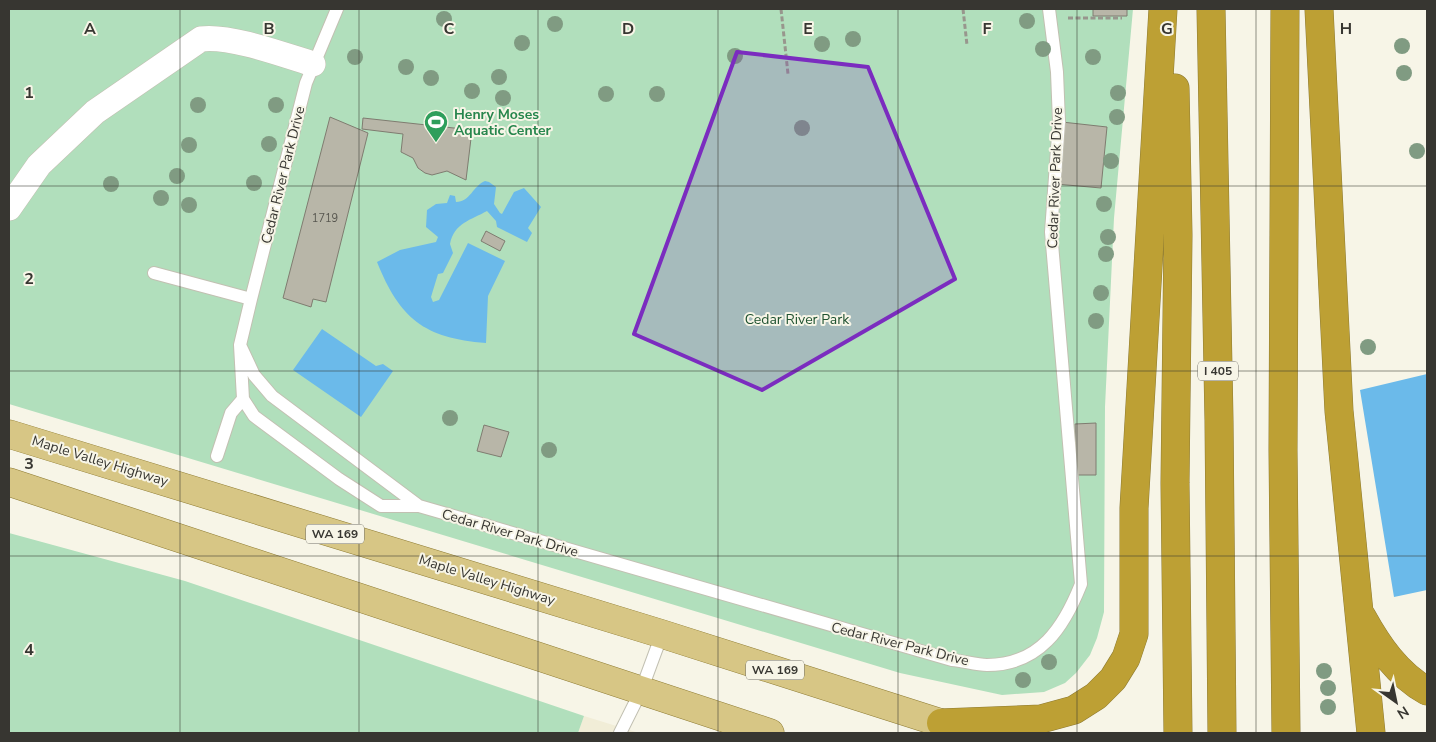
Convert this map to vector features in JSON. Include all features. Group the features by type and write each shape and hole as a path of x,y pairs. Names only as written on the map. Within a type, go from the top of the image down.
{"highway":[{"path":"952,728 1042,719 1074,710 1096,696 1114,679 1126,658 1134,634 1134,508 1163,9"},
{"path":"1174,9 1178,235 1175,483 1178,733"},
{"name":"I 405","path":"1211,9 1222,733"},
{"path":"1285,9 1282,450 1286,733"},
{"path":"1319,9 1339,411 1357,608 1371,733"},
{"path":"1357,608 1377,644 1398,669 1414,684 1427,691"}],"main road":[{"name":"Maple Valley Highway","path":"9,434 662,634 952,728"},
{"path":"9,482 770,733"}],"street":[{"path":"11,198 39,165 95,112 202,40 214,39 250,46 313,64"}],"lane":[{"name":"Cedar River Park Drive","path":"337,9 313,64 240,346 243,399 254,416 340,480 381,506 419,506 952,660 987,665 1007,662 1040,647 1055,634 1069,614 1081,584 1051,232 1059,122 1050,13"},
{"path":"154,273 251,299"},
{"name":"Cedar River Park Drive","path":"240,346 254,375 272,396 419,506"},
{"path":"217,456 231,414 243,399"},
{"path":"620,733 641,691 662,634"}],"path":[{"path":"781,9 788,74"},
{"path":"963,9 967,45"},
{"path":"1050,13 1122,18"}],"highlighted area":[{"path":"737,52 868,67 955,279 762,390 634,334"}],"shaded area":[{"path":"584,716 639,733 578,733"}],"green space":[{"name":"Cedar River Park","path":"9,9 1133,9 1114,218 1105,407 1104,612 1090,655 1076,673 1065,683 1044,692 1002,695 900,673 9,404"},
{"path":"9,533 185,581 584,716 578,733 9,733"}],"water":[{"path":"485,181 496,187 494,204 502,214 514,192 524,188 541,207 528,228 532,233 527,242 497,227 496,221 487,211 464,223 455,231 452,237 450,244 453,253 443,273 438,274 431,297 433,302 439,300 468,243 505,261 488,296 486,343 446,336 430,330 417,322 395,298 377,262 400,250 436,242 438,237 426,227 427,210 436,204 447,203 450,195 455,196 456,202 465,199 477,186"},
{"path":"322,329 376,366 383,364 393,371 361,417 293,370"},
{"path":"1427,374 1427,590 1394,597 1360,390"}],"building":[{"path":"1093,9 1127,9 1127,16 1093,16"},
{"path":"330,117 368,133 326,302 313,299 311,307 283,298"},
{"name":"Henry Moses Aquatic Center","path":"363,118 472,130 466,180 447,171 432,175 425,173 418,168 413,158 401,152 403,134 362,129"},
{"path":"1062,122 1107,127 1101,188 1056,184"},
{"path":"486,231 505,241 500,251 481,241"},
{"path":"1096,423 1096,475 1076,475 1075,424"},
{"path":"484,425 509,432 501,457 477,451"}],"place":[{"name":"Henry Moses Aquatic Center","path":"436,143"}]}
